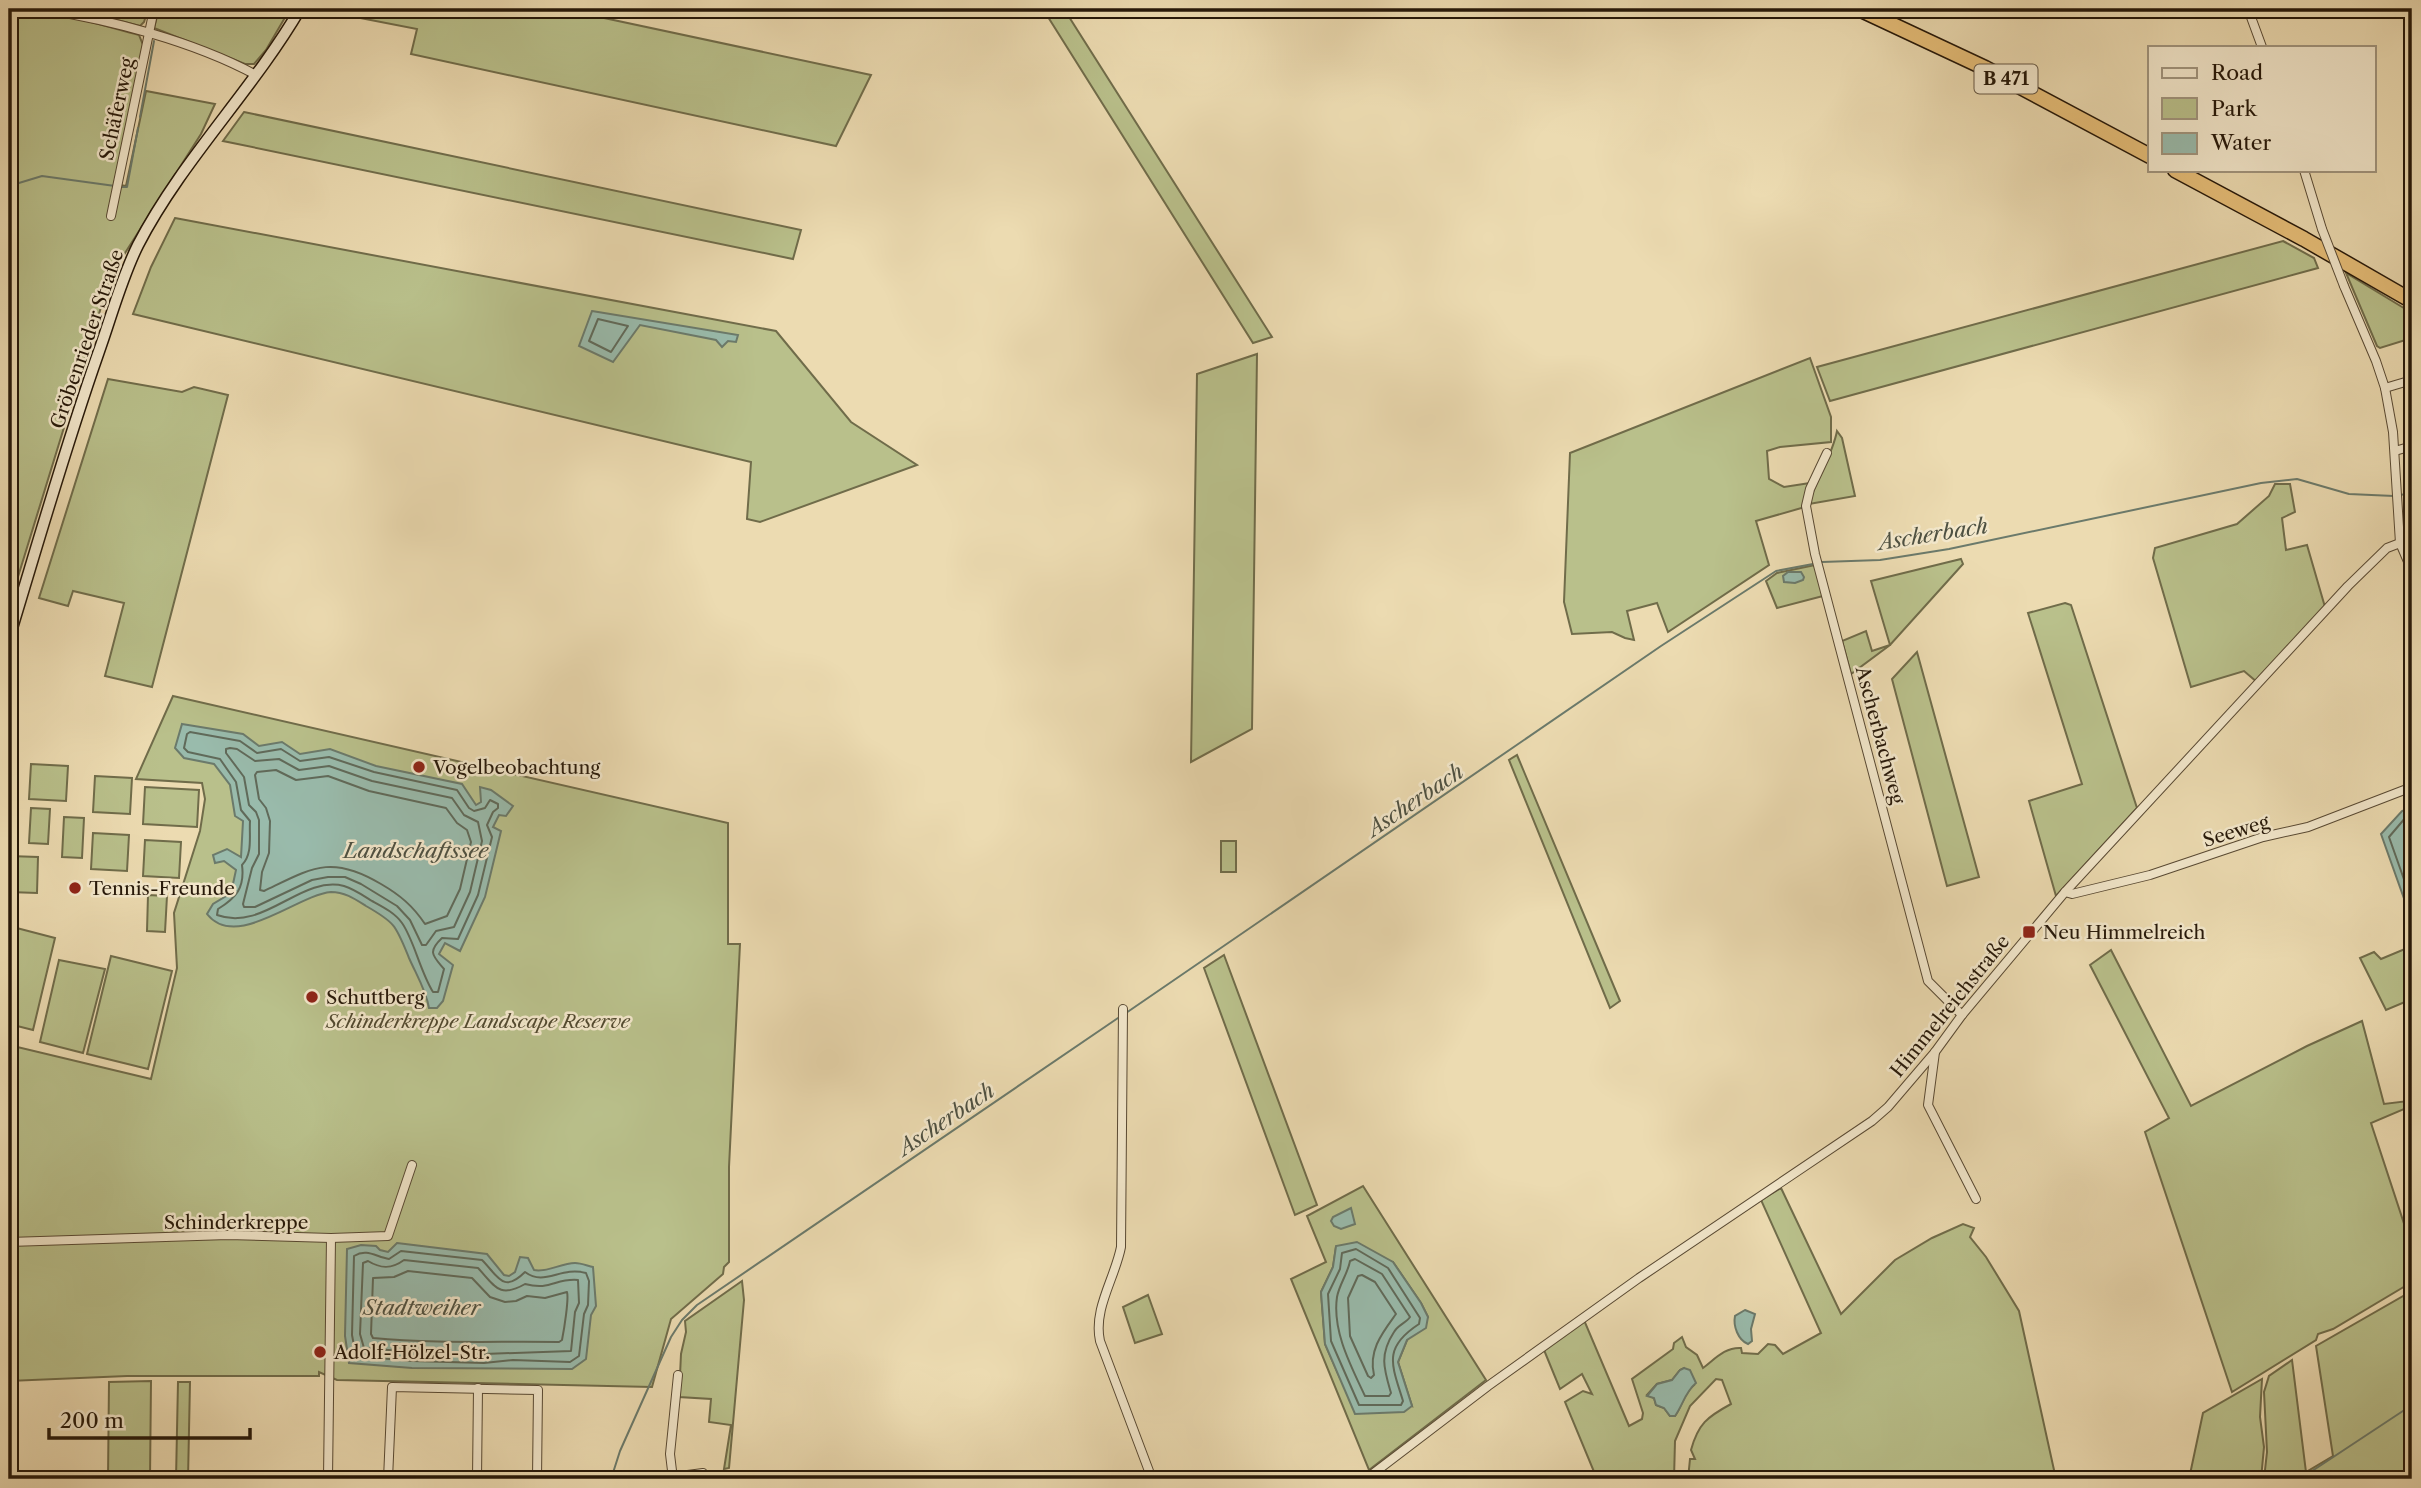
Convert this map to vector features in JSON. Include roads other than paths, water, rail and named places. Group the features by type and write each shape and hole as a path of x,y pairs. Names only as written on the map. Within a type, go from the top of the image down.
{"highway":[{"name":"B 471","path":"1859,9 1985,68 2148,155"},
{"path":"2179,172 2412,301"}],"street":[{"path":"41,9 75,14 149,34 256,75"},
{"name":"Schäferweg","path":"111,216 153,9"},
{"name":"Gröbenrieder Straße","path":"9,638 89,380 123,280 138,245 170,191 256,75 300,9"},
{"path":"2248,9 2262,46"},
{"path":"2305,172 2322,229 2385,388 2395,451 2400,542 2412,571"},
{"path":"2385,388 2412,380"},
{"path":"2395,451 2412,446"},
{"name":"Ascherbachweg","path":"1827,453 1810,489 1806,506 1818,563 1928,981 1962,1015"},
{"name":"Himmelreichstraße","path":"1366,1479 1488,1386 1639,1278 1866,1126 1888,1107 2065,892 2348,586 2387,548 2400,542"},
{"name":"Seeweg","path":"2065,892 2073,894 2150,875 2263,837 2308,827 2412,787"},
{"path":"1123,1014 1121,1247 1116,1271 1097,1326 1152,1479"},
{"path":"1935,1052 1928,1105 1976,1199"},
{"name":"Schinderkreppe","path":"9,1242 228,1234 331,1238 388,1236 411,1165"},
{"path":"328,1479 331,1238"},
{"path":"673,1478 670,1454 678,1375"},
{"path":"388,1479 392,1387 538,1390 537,1479"},
{"path":"477,1479 478,1388"},
{"path":"643,1478 673,1478 703,1473"}],"water":[{"path":"592,311 738,335 736,342 728,341 722,347 716,340 640,325 613,362 579,346"},
{"path":"1788,572 1801,572 1803,580 1795,583 1784,582 1783,576"},
{"name":"Landschaftssee","path":"182,724 243,734 259,746 282,742 300,754 330,749 376,766 462,784 476,805 481,802 480,787 491,790 513,806 506,816 499,815 493,827 501,831 485,897 460,951 445,943 439,954 453,965 443,1001 437,1008 429,1008 423,988 394,926 354,898 336,892 317,895 267,918 234,927 219,924 207,914 213,904 231,893 236,870 224,861 215,863 213,855 227,849 241,857 243,821 235,816 230,785 214,764 184,758 175,748"},
{"path":"2412,807 2412,911 2407,907 2381,834 2402,811"},
{"path":"1351,1208 1355,1224 1341,1229 1334,1226 1331,1221 1333,1217"},
{"path":"1357,1242 1393,1262 1428,1317 1426,1328 1407,1340 1398,1362 1412,1406 1404,1412 1355,1414 1325,1344 1321,1292 1333,1267 1336,1246"},
{"name":"Stadtweiher","path":"397,1243 487,1254 504,1275 509,1276 515,1272 520,1257 528,1258 534,1270 575,1263 593,1267 596,1306 591,1315 586,1359 572,1369 412,1368 349,1363 345,1336 347,1249 361,1245 376,1246 388,1252"},
{"path":"1745,1310 1755,1314 1751,1329 1752,1341 1748,1344 1739,1336 1735,1324 1735,1316"},
{"path":"1684,1368 1690,1370 1696,1383 1689,1390 1675,1416 1670,1416 1664,1408 1656,1405 1654,1398 1647,1396 1657,1384 1672,1380"}],"waterway":[{"path":"140,117 154,41"},
{"path":"122,187 127,187 138,128"},
{"path":"9,186 42,176 115,186"},
{"name":"Ascherbach","path":"1822,562 1880,560 1949,549 2261,483 2297,479 2349,494 2394,496"},
{"name":"Ascherbach","path":"2400,495 2412,493"},
{"name":"Ascherbach","path":"1126,1013 1661,646 1776,571 1813,564"},
{"name":"Ascherbach","path":"611,1479 620,1451 671,1337 682,1320 697,1305 1118,1018"},
{"path":"2300,1479 2412,1405"}],"place":[{"name":"Vogelbeobachtung","path":"419,767"},
{"name":"Tennis-Freunde","path":"75,888"},
{"name":"Neu Himmelreich","path":"2029,932"},
{"name":"Schuttberg","path":"312,997"},
{"name":"Adolf-Hölzel-Str.","path":"320,1352"}],"park label":[{"name":"Schinderkreppe Landscape Reserve","path":"478,1021"}]}
